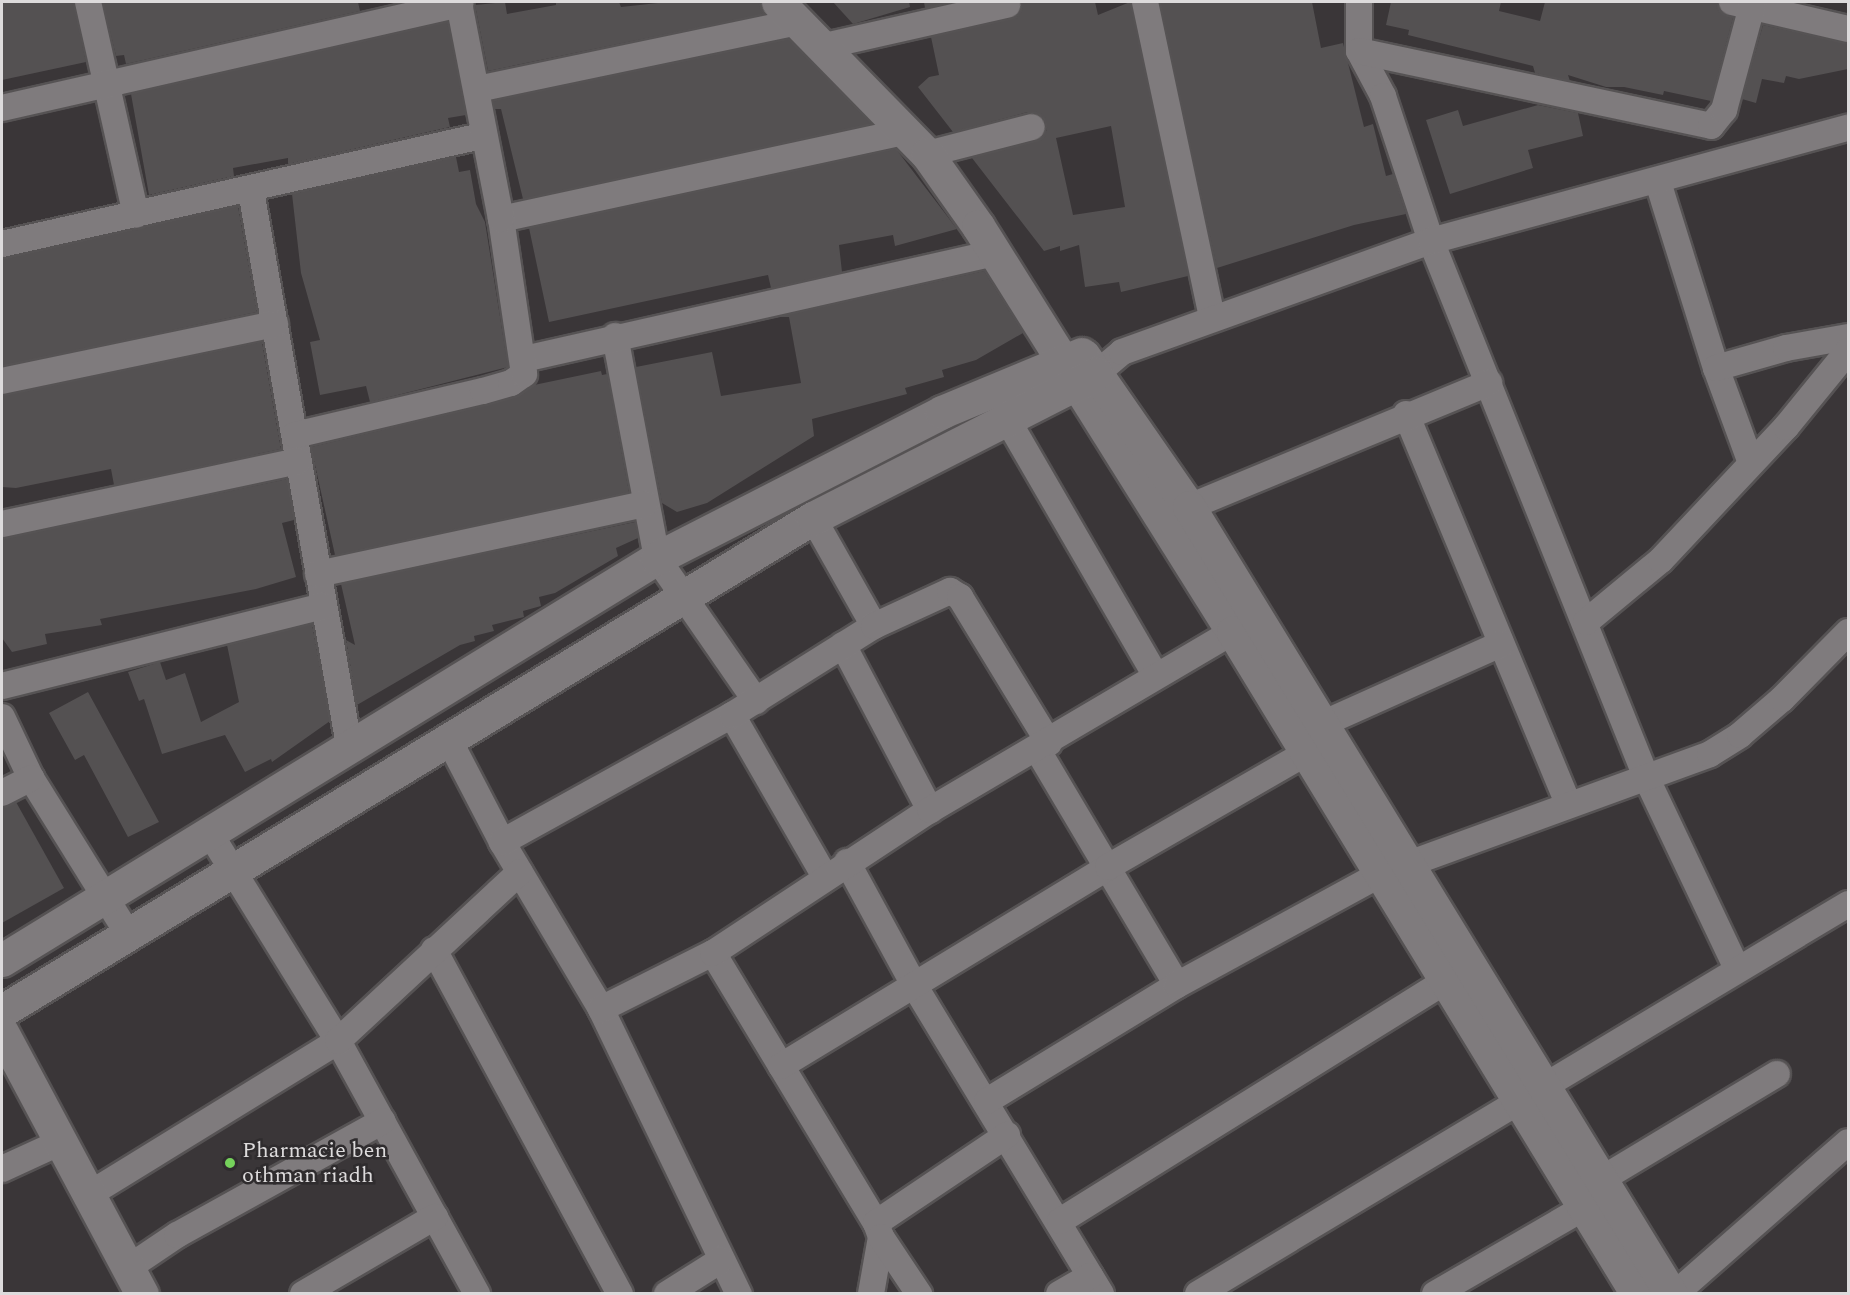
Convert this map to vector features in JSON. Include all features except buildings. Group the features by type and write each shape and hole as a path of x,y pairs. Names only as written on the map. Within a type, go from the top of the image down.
{"street":[{"path":"88,2 105,86 136,215"},
{"path":"1145,2 1212,318"},
{"path":"1359,2 1359,51 1383,96 1431,241 1586,622 1646,777 1737,969"},
{"path":"2,108 459,3 501,219 524,358 524,374 511,383 295,435"},
{"path":"1359,51 1711,126 1724,110 1742,4 1848,29"},
{"path":"820,47 1007,5"},
{"path":"477,89 788,12 916,143 996,253 1040,322 1142,434 1189,507 1306,753 1396,868 1445,981 1530,1092 1602,1179 1673,1293 1848,1142"},
{"path":"501,219 916,143 1032,127"},
{"path":"2,960 107,898 349,745 657,558 921,422 1431,241 1658,182 1848,128"},
{"path":"2,244 251,191 484,135"},
{"path":"1658,182 1716,368 1751,463"},
{"path":"251,191 349,745"},
{"path":"524,358 996,253"},
{"path":"2,381 275,324"},
{"path":"615,336 657,558 756,700"},
{"path":"1716,368 1786,348 1848,337"},
{"path":"1586,622 1661,560 1751,463 1848,351"},
{"path":"2,1011 127,932 234,870 813,518 1007,419 1079,367"},
{"path":"1079,367 1244,625 1322,724 1396,868 1530,1092 1585,1207 1637,1293"},
{"path":"1189,507 1406,414 1489,382"},
{"path":"1406,414 1569,803"},
{"path":"1007,419 1156,676"},
{"path":"2,524 298,461"},
{"path":"318,574 645,504"},
{"path":"813,518 874,626"},
{"path":"502,842 732,715 874,626 937,594 956,592 1108,867 1177,985"},
{"path":"2,686 323,606"},
{"path":"601,1009 713,952 847,862 930,810 1043,746 1244,625"},
{"path":"987,1101 1177,985 1396,868 1569,803 1695,761 1740,735 1848,632"},
{"path":"1322,724 1501,644"},
{"path":"843,645 930,810"},
{"path":"732,715 825,877"},
{"path":"2,717 31,777 127,932"},
{"path":"449,740 502,842 601,1009 739,1293"},
{"path":"781,1066 1108,867 1306,753"},
{"path":"2,793 31,777"},
{"path":"209,832 338,1041 477,1293"},
{"path":"847,862 914,985 1060,1221 1096,1285 1059,1293"},
{"path":"88,1195 338,1041 520,872"},
{"path":"1198,1293 1530,1092 1848,904"},
{"path":"434,950 620,1293"},
{"path":"713,952 919,1293"},
{"path":"1060,1221 1445,981"},
{"path":"2,1032 135,1281 177,1235 383,1120"},
{"path":"1602,1179 1777,1074"},
{"path":"871,1293 879,1230 1007,1135"},
{"path":"2,1169 61,1142"},
{"path":"1435,1293 1585,1207"},
{"path":"303,1293 435,1217"},
{"path":"667,1293 722,1260"}],"place":[{"name":"Pharmacie ben othman riadh","path":"230,1163"}]}
